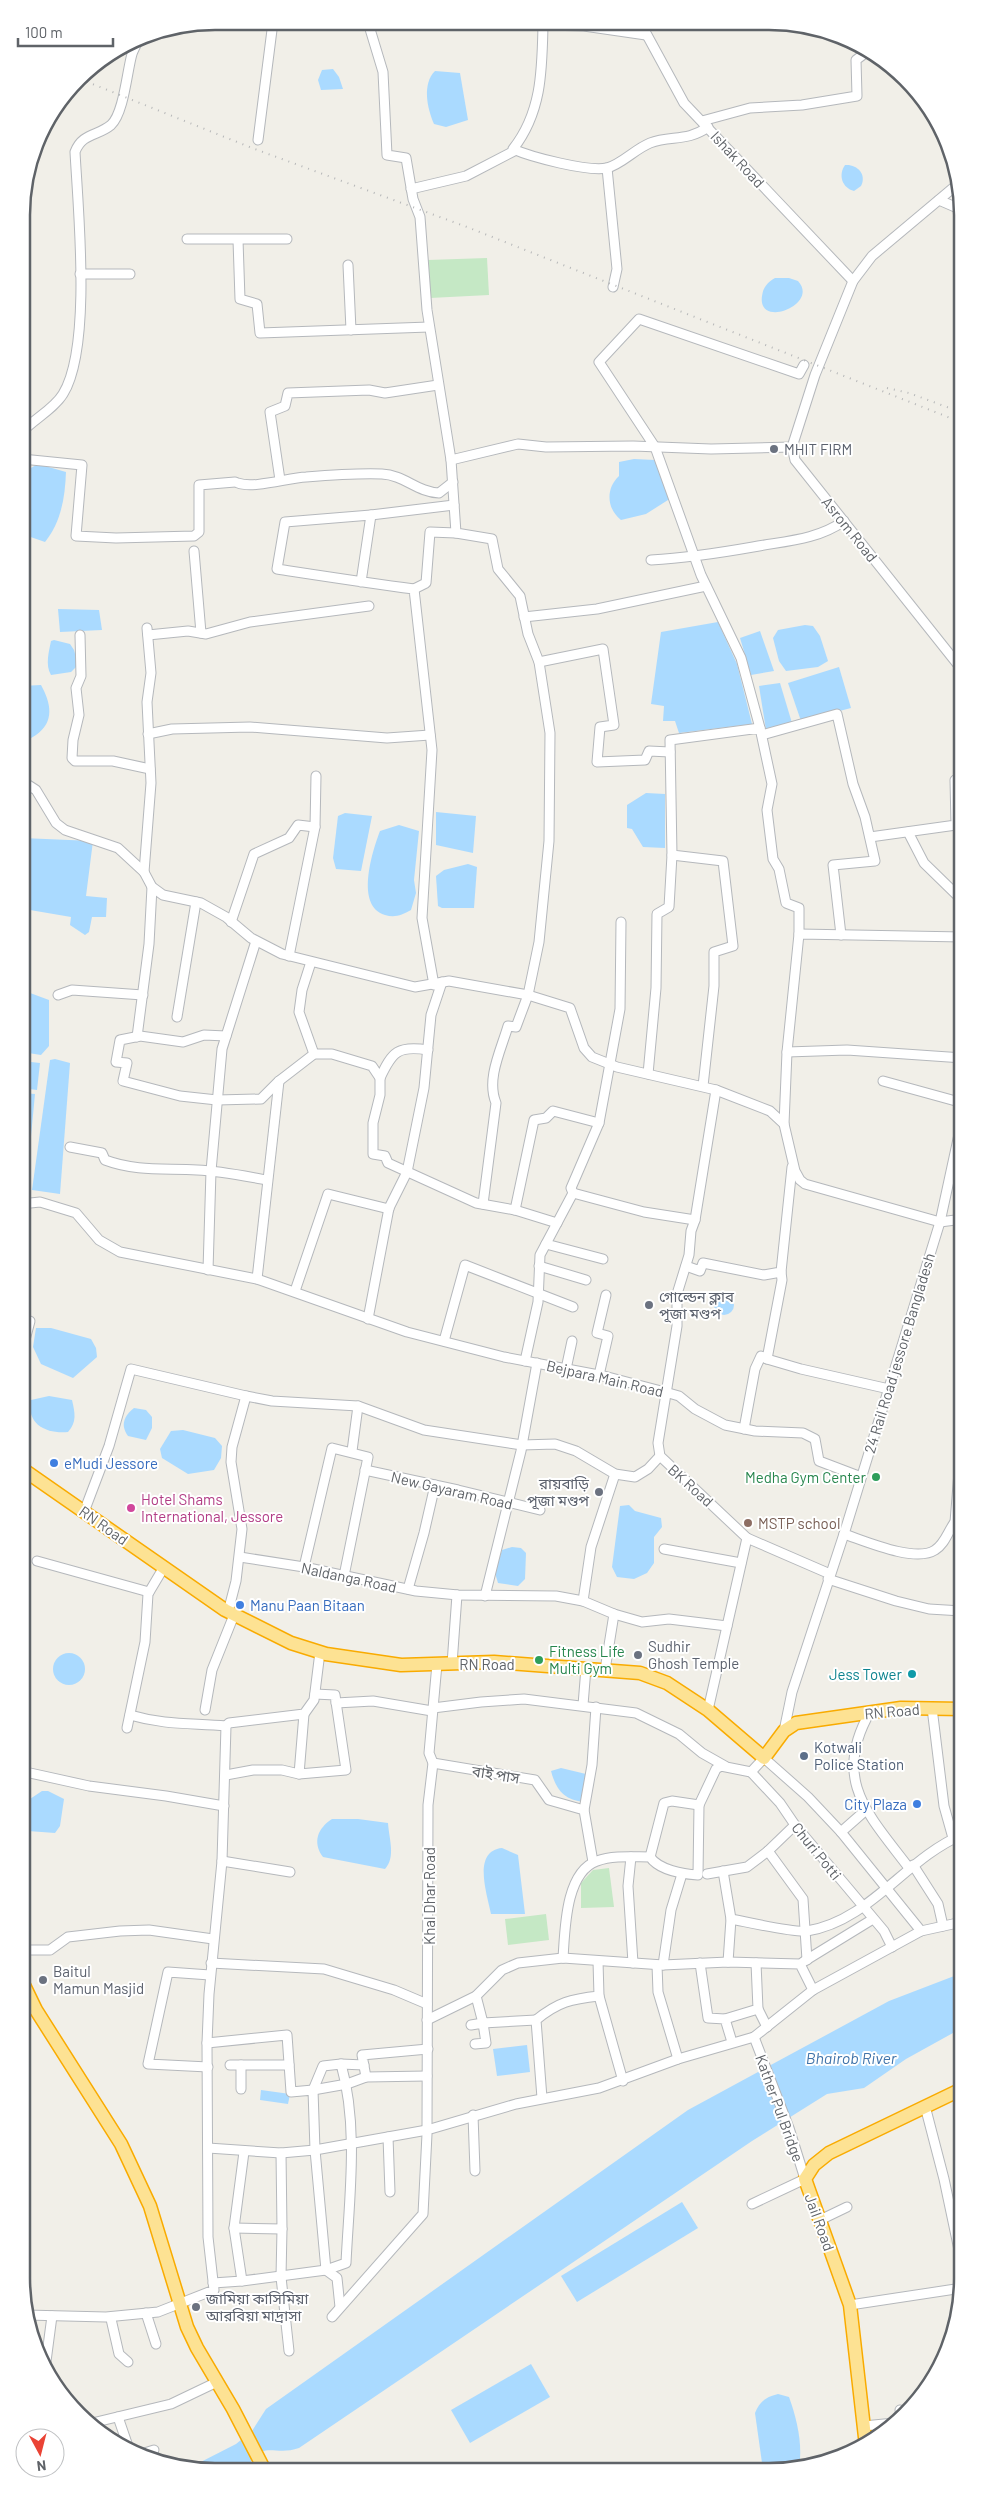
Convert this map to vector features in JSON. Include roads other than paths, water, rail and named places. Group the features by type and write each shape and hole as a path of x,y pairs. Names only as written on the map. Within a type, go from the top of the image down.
{"highway":[{"name":"RN Road","path":"30,1474 231,1613 291,1642 320,1652 401,1665 494,1662 640,1673 655,1677 708,1710 764,1758 784,1732 796,1722 870,1712 932,1708 954,1709"},
{"path":"30,1998 121,2144 150,2206 187,2327 261,2463"},
{"name":"Jail Road","path":"865,2436 850,2305 805,2179 814,2165 830,2153 954,2093"}],"street":[{"path":"258,140 272,30"},
{"path":"371,30 383,72 387,155 406,158 411,189 420,216 429,326 451,460 456,532"},
{"path":"516,150 513,149 523,137 538,100 543,30"},
{"path":"609,30 646,36"},
{"name":"Ishak Road","path":"644,30 684,103 853,281"},
{"path":"30,425 63,395 68,384 77,341 80,274 76,152 78,144 87,136 111,124 118,112 134,49"},
{"path":"411,189 466,176 516,150 578,168 607,168 650,143 697,135 705,124 750,108 802,105 857,96 856,60 862,55"},
{"path":"607,168 617,269 613,287"},
{"path":"451,460 518,444 546,447 711,449 792,446 817,371 853,281 872,256 952,189"},
{"path":"939,200 954,207"},
{"path":"187,239 287,239"},
{"path":"238,240 240,299 257,304 260,333 429,326"},
{"path":"348,265 351,330"},
{"path":"80,274 130,274"},
{"path":"804,365 799,374 639,320 599,362 655,447 706,586 740,658 761,731 772,784 767,810 773,859 779,869 786,903 799,908 799,934 787,1052 784,1124 793,1162 800,1180 810,1186 940,1222 954,1220"},
{"path":"280,480 270,412 285,406 288,393 369,390 385,393 438,384"},
{"name":"Asrom Road","path":"792,446 795,460 954,660"},
{"path":"30,460 82,465 76,536 116,538 194,536 199,532 199,485 236,482 242,484 304,477 385,474 402,477 417,487 439,493 453,482"},
{"path":"454,505 371,515 285,522 277,569 414,589 426,583 430,532 456,532 492,539 498,569 520,596 528,634 539,662 550,733 549,840 538,942 528,995 516,1027 508,1026 494,1071 492,1092 496,1103 482,1204"},
{"path":"362,582 371,515"},
{"path":"651,560 681,558 793,541 830,531 844,521"},
{"path":"194,551 201,633"},
{"path":"524,617 597,609 706,586"},
{"path":"368,1319 389,1209 407,1172 424,1088 430,1015 438,983 422,918 432,750 414,589"},
{"path":"144,872 150,815 147,702 151,673 147,632 188,630 201,633 227,630 250,622 369,606"},
{"path":"80,635 81,676 76,688 80,715 73,740 72,758 75,761 113,761 150,769"},
{"path":"539,662 602,649 614,725 600,727 597,762 644,760 649,751 670,752"},
{"path":"648,1074 656,988 656,914 669,907 672,855 670,740 761,731 837,714 853,784 870,837 875,861 834,866 841,935"},
{"path":"148,734 172,729 250,728 387,738 430,735"},
{"path":"289,956 315,827 316,776"},
{"path":"30,786 36,790 56,823 65,830 118,848 144,872 152,887 164,895 196,902 231,922 256,941 289,956 415,987 449,981 528,995 570,1008 587,1052 592,1057 609,1064 716,1090 770,1111 784,1124"},
{"path":"231,922 254,854 289,838 298,825 315,827"},
{"path":"870,837 954,825"},
{"path":"908,832 924,863 954,892"},
{"path":"672,855 724,861 733,946 714,952 714,986 703,1086"},
{"path":"137,1037 149,944 152,887"},
{"path":"177,1017 196,902"},
{"path":"525,1361 538,1302 540,1255 574,1193 572,1188 600,1123 620,1003 620,922"},
{"path":"799,934 954,937"},
{"path":"208,1270 211,1171 217,1100 226,1036 256,941"},
{"path":"311,962 302,990 299,1012 314,1054"},
{"path":"58,995 72,990 143,995"},
{"path":"226,1036 204,1035 183,1042 137,1037 120,1040 116,1062 127,1063 123,1081 180,1096 217,1100 261,1099 279,1081 314,1054 332,1054 357,1060 372,1066 380,1078"},
{"path":"428,1050 410,1047 390,1057 380,1078 380,1095 372,1123 373,1154 385,1156 388,1163 482,1204 515,1210 557,1223"},
{"path":"787,1052 847,1050 954,1057"},
{"path":"257,1279 279,1081"},
{"path":"883,1081 954,1101"},
{"name":"BK Road","path":"716,1090 695,1220 686,1266 678,1294 677,1326 658,1444 660,1456 747,1538 829,1577 896,1601 929,1609 954,1611"},
{"path":"515,1210 534,1120 546,1118 553,1111 600,1123"},
{"path":"70,1147 102,1153 105,1160 118,1165 163,1171 180,1169 211,1171 267,1180"},
{"name":"24 Rail Road jessore Bangladesh","path":"784,1732 792,1692 844,1534 940,1222 954,1157"},
{"path":"767,1359 782,1280 781,1272 793,1162"},
{"path":"574,1193 644,1212 695,1220"},
{"path":"295,1291 328,1194 389,1209"},
{"name":"Bejpara Main Road","path":"30,1203 40,1202 76,1213 99,1240 120,1252 257,1279 295,1291 368,1319 444,1341 525,1361 599,1375 679,1396 724,1426 790,1432 811,1436 817,1443 819,1461 861,1478"},
{"path":"546,1244 603,1259"},
{"path":"686,1266 700,1271 703,1263 764,1275 781,1272"},
{"path":"444,1341 465,1265 573,1306"},
{"path":"539,1266 586,1280"},
{"path":"599,1375 608,1336 596,1333 606,1296"},
{"path":"566,1368 572,1341"},
{"path":"744,1428 755,1369 761,1356 801,1369 889,1389"},
{"path":"485,1596 522,1444 537,1363"},
{"path":"84,1512 109,1446 131,1369 272,1401 358,1406 424,1430 522,1444 555,1444 576,1451 615,1474 635,1477 648,1469 660,1456"},
{"path":"205,1710 212,1670 231,1613 240,1556 240,1509 231,1462 232,1447 246,1396"},
{"path":"352,1451 358,1406"},
{"path":"304,1567 332,1448 352,1451 368,1456 344,1576"},
{"name":"New Gayaram Road","path":"364,1470 540,1510"},
{"path":"583,1601 591,1548 615,1474"},
{"path":"408,1589 424,1533 434,1485"},
{"path":"844,1534 912,1554 926,1554 936,1549 954,1529"},
{"path":"708,1710 747,1538"},
{"path":"664,1549 741,1563"},
{"name":"Naldanga Road","path":"240,1556 304,1567 408,1589 457,1595 556,1596 583,1601 614,1614 642,1622 669,1619 727,1626"},
{"path":"38,1561 149,1592"},
{"path":"127,1728 145,1642 149,1592 164,1567"},
{"path":"452,1664 457,1595"},
{"path":"605,1670 614,1614"},
{"path":"298,1774 304,1714 312,1705 315,1694 320,1652"},
{"name":"Khal Dhar Road","path":"332,2317 423,2214 427,2132 427,2004 430,1894 428,1805 433,1763 429,1753 437,1664"},
{"path":"582,1705 586,1668"},
{"path":"226,1775 260,1770 282,1770 298,1774 346,1770 335,1695 315,1694"},
{"path":"336,1703 373,1701 432,1710 481,1702 524,1699 582,1705 636,1712 679,1734 702,1753 725,1766 742,1772 751,1772 764,1758 808,1797 841,1832 922,1931"},
{"path":"593,1862 584,1810 592,1765 596,1707"},
{"path":"731,1919 806,1932 842,1919 888,1888 911,1866 953,1838 944,1806 932,1708"},
{"path":"870,1712 860,1730 853,1768 855,1786 866,1810 928,1887 938,1904 943,1926"},
{"path":"130,1714 152,1721 187,1726 226,1726 229,1723 304,1714"},
{"path":"34,2315 106,2317 158,2312 213,2292 208,2237 207,2043 210,1975 222,1861 226,1726"},
{"name":"বাই পাস","path":"433,1763 536,1780 549,1800 584,1810"},
{"path":"562,1958 568,1903 580,1876 593,1862 631,1857 650,1857 653,1861 682,1874 698,1875 699,1805 716,1769 725,1766"},
{"name":"Churi Potti","path":"751,1772 780,1802 795,1825 884,1931 892,1947"},
{"path":"30,1773 89,1786 224,1806"},
{"path":"650,1857 664,1803 672,1801 699,1805"},
{"path":"841,1832 866,1810"},
{"path":"707,1874 747,1867 768,1851 795,1825"},
{"path":"768,1851 801,1894 806,1932 803,1962 813,1990"},
{"path":"631,1857 628,1886 632,1963"},
{"path":"222,1861 290,1872"},
{"path":"724,1871 731,1919 728,1962"},
{"path":"678,2059 658,1992 660,1965 671,1910 682,1874"},
{"path":"427,2020 476,1996 502,1970 518,1963 562,1958 660,1965 728,1962 756,1964 803,1962 873,1919"},
{"path":"208,2148 244,2152 281,2153 315,2150 427,2132 473,2115 542,2098 599,2088 623,2081 678,2059 754,2037 813,1990 922,1931 954,1924"},
{"path":"30,1950 50,1950 68,1936 120,1931 149,1930 213,1939"},
{"path":"598,1961 599,1996 623,2081"},
{"path":"211,1963 324,1969 394,1990 427,2004"},
{"path":"700,1963 708,2018 725,2020 758,2009"},
{"path":"756,1964 758,2009 767,2027"},
{"path":"208,2067 148,2064 168,1972 210,1975"},
{"path":"475,2044 486,2043 476,1996"},
{"path":"471,2025 536,2020 552,2006 577,1999 599,1996"},
{"path":"536,2020 542,2098"},
{"path":"725,2020 732,2042"},
{"path":"207,2043 287,2035 291,2092 347,2084 366,2077 427,2076"},
{"name":"Kather Pul Bridge","path":"754,2037 789,2128 805,2179"},
{"path":"366,2077 362,2055 428,2049"},
{"path":"213,2283 281,2277 326,2270 346,2263 351,2144 347,2084 341,2064"},
{"path":"326,2270 315,2150 314,2090 323,2066 341,2064 364,2065"},
{"path":"230,2065 289,2065"},
{"path":"241,2065 241,2089"},
{"path":"924,2106 944,2179 954,2226"},
{"path":"473,2115 475,2171"},
{"path":"388,2137 390,2192"},
{"path":"242,2281 234,2228 244,2152"},
{"path":"281,2153 281,2277 289,2351"},
{"path":"752,2204 805,2179"},
{"path":"820,2220 847,2207"},
{"path":"234,2228 282,2229"},
{"path":"326,2270 338,2278 340,2308"},
{"path":"850,2305 954,2290"},
{"path":"146,2313 156,2344"},
{"path":"46,2354 52,2316"},
{"path":"111,2319 119,2354 128,2362"},
{"path":"98,2422 171,2404 217,2382"},
{"path":"118,2417 124,2439"},
{"path":"864,2426 883,2424"},
{"path":"150,2451 154,2450"}],"water":[{"path":"333,69 339,77 343,89 321,90 318,80 322,70"},
{"path":"435,71 460,73 468,120 446,127 434,124 429,111 427,89 431,76"},
{"path":"845,165 857,168 862,174 863,182 854,191 842,181"},
{"path":"775,278 789,278 798,281 803,290 801,298 795,305 777,312 769,311 763,306 762,296 766,285"},
{"path":"634,459 655,460 668,492 668,500 646,514 621,520 610,504 610,492 619,476 619,462"},
{"path":"38,464 66,472 65,491 61,509 55,526 45,542 30,537 30,468"},
{"path":"58,609 99,610 102,630 60,632"},
{"path":"718,622 737,664 752,724 679,733 675,721 663,721 664,706 651,704 661,632"},
{"path":"805,625 813,626 820,636 828,661 818,667 786,671 779,661 773,638 778,630"},
{"path":"760,631 774,671 751,675 740,638"},
{"path":"51,641 70,644 74,650 78,665 71,672 51,675 48,667 48,658"},
{"path":"839,667 851,708 801,721 788,683"},
{"path":"780,683 792,723 766,730 759,686"},
{"path":"41,685 49,705 49,718 42,730 30,739 30,686"},
{"path":"646,793 665,794 665,848 643,847 632,829 627,828 627,805"},
{"path":"436,812 476,816 473,853 436,845"},
{"path":"345,813 372,816 361,871 336,869 333,858 338,816"},
{"path":"399,825 419,831 414,880 416,893 411,910 401,915 392,916 385,915 376,910 370,901 368,878 373,852 380,831"},
{"path":"30,838 93,841 86,896 107,898 106,917 92,917 89,932 85,935 70,925 71,917 30,910"},
{"path":"468,864 477,867 474,908 442,908 438,906 436,876 444,870"},
{"path":"30,993 49,1000 49,1046 41,1055 30,1053"},
{"path":"55,1059 70,1063 60,1194 32,1190 50,1060"},
{"path":"30,1062 40,1063 37,1090 30,1089"},
{"path":"30,1094 35,1094 30,1146"},
{"path":"720,1295 728,1295 734,1301 734,1309 728,1315 720,1315 714,1309 714,1301"},
{"path":"36,1328 51,1328 91,1339 96,1348 97,1357 73,1378 41,1364 33,1347"},
{"path":"49,1396 72,1400 74,1409 73,1425 68,1432 46,1429 35,1422 30,1409 31,1400"},
{"path":"134,1408 146,1410 152,1417 152,1428 146,1440 128,1436 124,1428 124,1421"},
{"path":"183,1430 215,1438 222,1446 221,1458 214,1470 188,1474 162,1458 160,1449 171,1431"},
{"path":"629,1505 635,1511 661,1518 662,1527 654,1537 654,1563 647,1573 634,1579 617,1577 612,1567 620,1506"},
{"path":"512,1547 521,1548 526,1553 525,1579 518,1586 498,1583 495,1573 502,1550"},
{"path":"69,1653 75,1654 80,1658 84,1663 84,1675 80,1680 75,1684 69,1685 63,1684 58,1680 54,1675 53,1669 54,1663 58,1658 63,1654"},
{"path":"561,1768 586,1774 587,1783 584,1802 571,1799 558,1789 551,1771"},
{"path":"42,1791 48,1791 64,1799 60,1826 55,1833 30,1831 30,1799"},
{"path":"332,1819 358,1819 388,1823 391,1853 385,1869 323,1857 318,1846 318,1836 323,1827"},
{"path":"502,1848 518,1855 525,1914 491,1914 485,1885 484,1865 487,1857 493,1851"},
{"name":"Bhairob River","path":"954,1976 954,2032 906,2059 864,2088 827,2094 752,2141 299,2448 282,2451 263,2451 250,2463 200,2462 236,2444 252,2431 266,2409 688,2110 889,2001"},
{"path":"527,2045 530,2072 497,2076 493,2049"},
{"path":"261,2090 290,2094 288,2104 260,2100"},
{"path":"682,2202 698,2228 577,2302 561,2276"},
{"path":"531,2364 550,2397 470,2443 451,2410"},
{"path":"778,2394 789,2397 800,2441 800,2460 781,2463 762,2463 755,2413 759,2405"}],"railway":[{"path":"87,82 252,148 467,227 954,419"},
{"path":"887,388 909,393 954,410"}],"place":[{"name":"MHIT FIRM","path":"774,449"},
{"name":"গোল্ডেন ক্লাব পূজা মণ্ডপ","path":"649,1305"},
{"name":"eMudi Jessore","path":"54,1463"},
{"name":"Medha Gym Center","path":"876,1477"},
{"name":"রায়বাড়ি পূজা মণ্ডপ","path":"599,1492"},
{"name":"Hotel Shams International, Jessore","path":"131,1508"},
{"name":"MSTP school","path":"748,1523"},
{"name":"Manu Paan Bitaan","path":"240,1605"},
{"name":"Sudhir Ghosh Temple","path":"638,1655"},
{"name":"Fitness Life Multi Gym","path":"539,1660"},
{"name":"Jess Tower","path":"912,1674"},
{"name":"Kotwali Police Station","path":"804,1756"},
{"name":"City Plaza","path":"917,1804"},
{"name":"Baitul Mamun Masjid","path":"43,1980"},
{"name":"জামিয়া কাসিমিয়া আরবিয়া মাদ্রাসা","path":"196,2307"}]}
